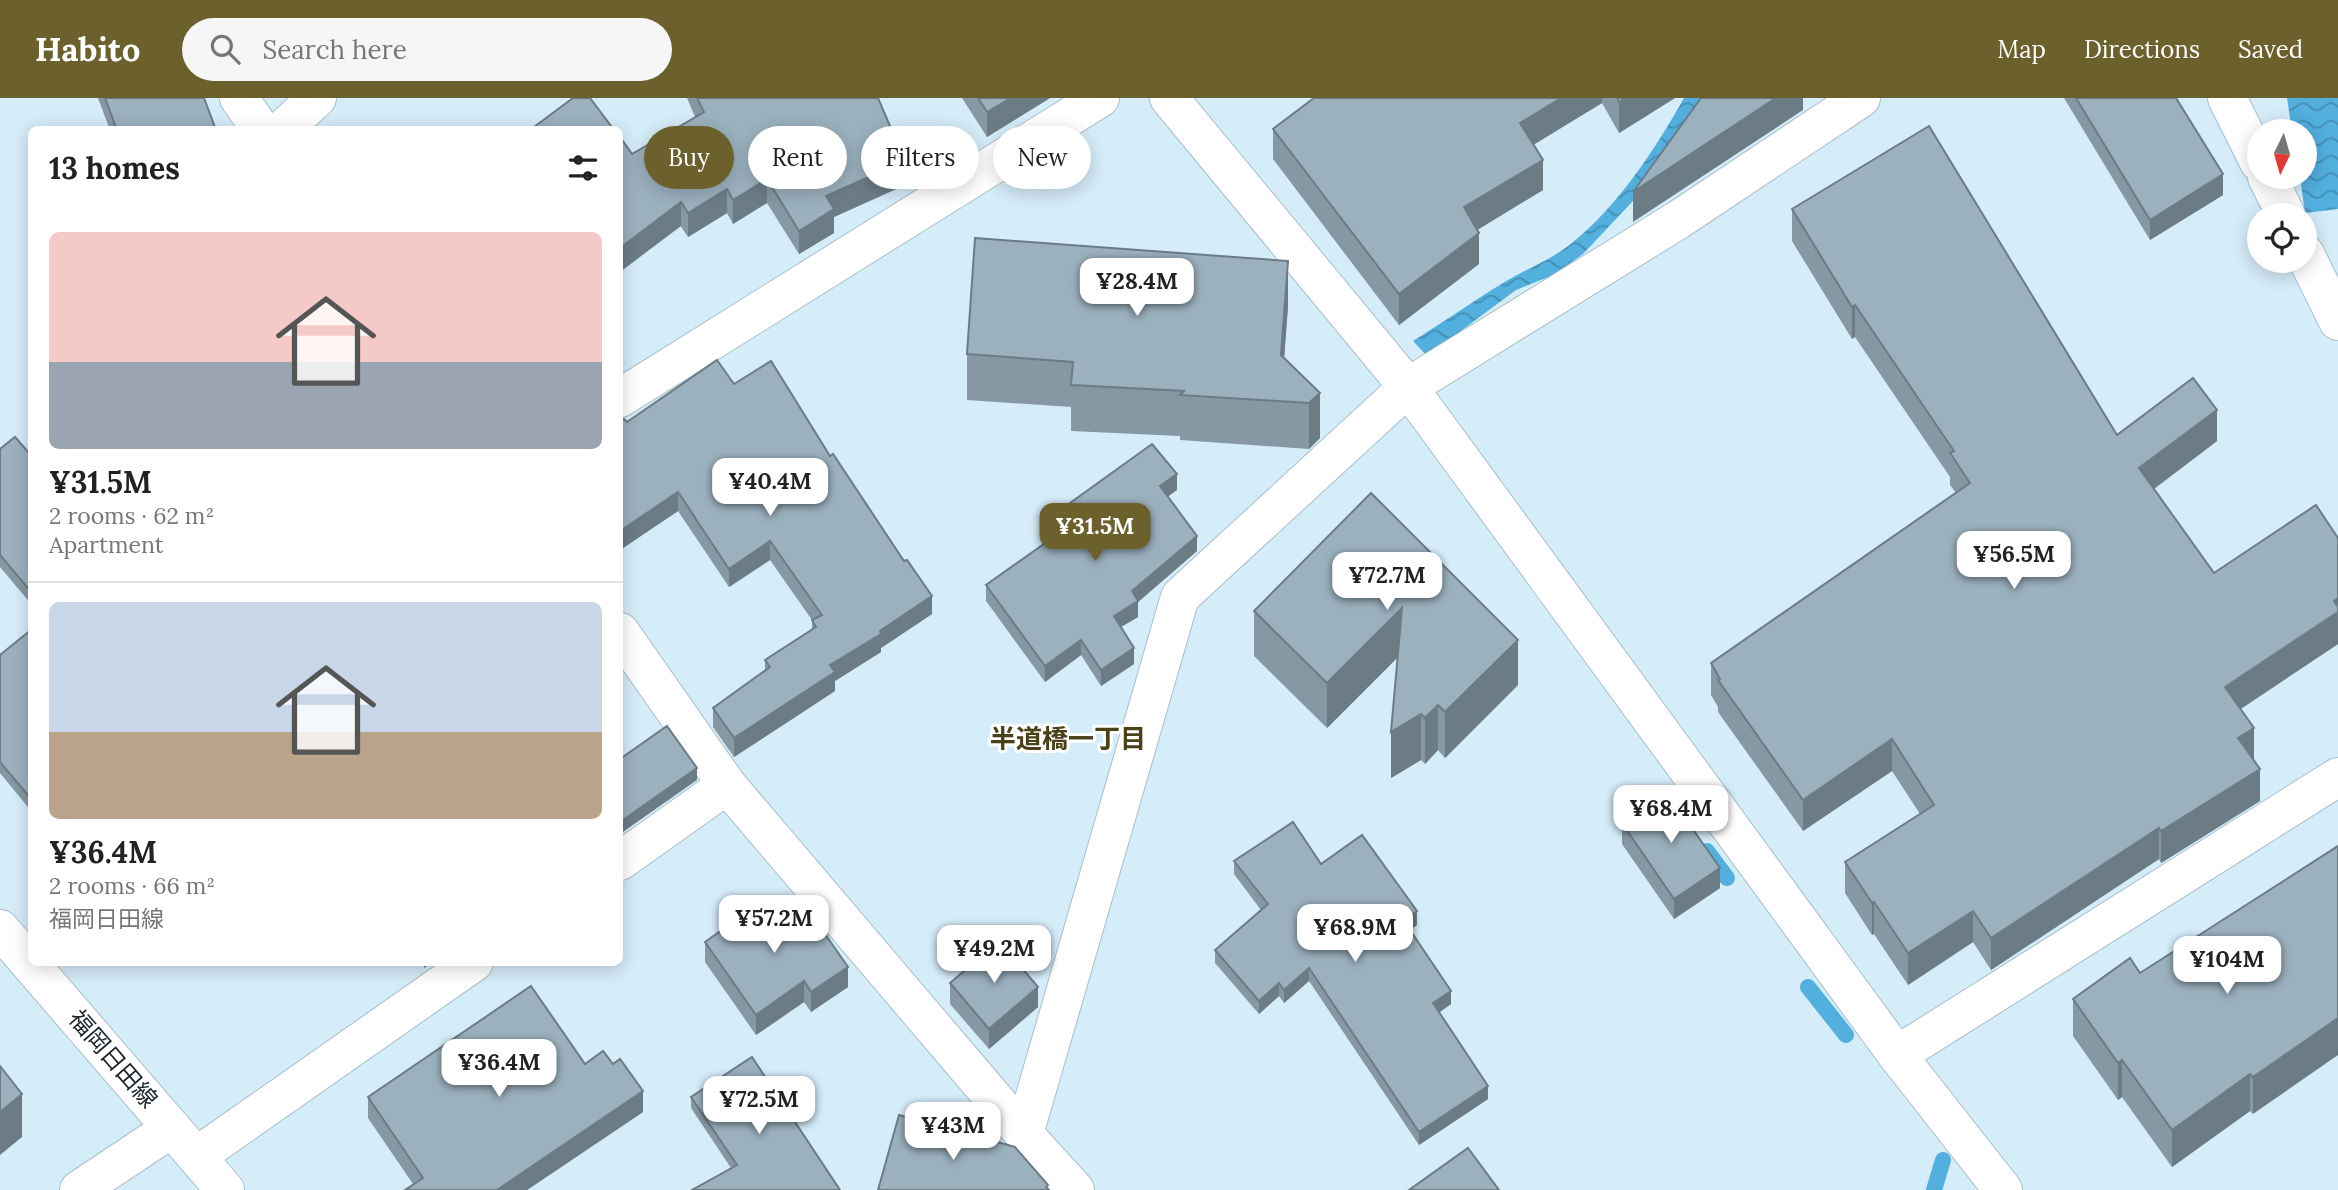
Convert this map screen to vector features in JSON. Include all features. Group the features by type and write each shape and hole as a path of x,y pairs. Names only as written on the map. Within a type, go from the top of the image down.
{"street":[{"path":"239,98 258,126"},
{"path":"286,126 317,98"},
{"path":"623,396 1100,98"},
{"path":"1169,98 1408,387 1897,1055 2003,1190"},
{"path":"1024,1134 1180,597 1408,387 1678,220 1861,98"},
{"path":"2227,98 2247,138"},
{"path":"2314,273 2338,321"},
{"path":"623,636 727,785 1024,1134 1075,1190"},
{"path":"1897,1055 2338,777"},
{"path":"623,859 727,785"},
{"name":"福岡日田線","path":"0,929 28,961"},
{"name":"福岡日田線","path":"32,966 226,1190"},
{"path":"198,1156 468,966"},
{"path":"79,1190 172,1128"}],"water":[{"path":"1684,98 1701,98 1648,185 1583,254 1553,275 1516,290 1427,356 1413,341 1496,287 1558,253 1590,228 1635,175"},
{"path":"2287,98 2338,98 2338,209 2317,212 2317,203 2304,203 2302,189 2317,189 2317,119 2290,119"}],"building":[{"path":"105,98 204,98 214,126 116,126"},
{"path":"573,98 590,98 611,126 535,126"},
{"path":"697,98 878,98 890,126 861,126 861,180 847,187 847,126 748,126 748,189 751,189 733,200 727,189 734,189 734,126 680,126 704,112"},
{"path":"978,98 1011,98 987,112"},
{"path":"1314,98 1561,98 1520,123 1543,160 1464,207 1479,233 1399,294 1273,129"},
{"path":"1701,98 1776,98 1633,192"},
{"path":"2076,98 2176,98 2223,174 2150,220"},
{"path":"1929,126 2117,435 2193,378 2217,410 2139,468 2214,573 2316,505 2338,538 2338,598 2334,601 2338,612 2225,687 2254,728 2238,738 2260,769 2161,831 2159,828 1991,938 1973,911 1908,953 1845,862 1934,805 1892,739 1803,800 1718,680 1720,679 1711,663 1970,483 1950,453 1954,451 1855,305 1852,307 1792,209"},
{"path":"623,141 632,154 644,147 644,189 727,189 688,213 681,202 623,246"},
{"path":"773,189 842,189 826,196 834,209 799,231"},
{"path":"975,238 1288,261 1281,355 1320,393 1309,403 1180,395 1184,391 1071,385 1073,362 967,354"},
{"path":"717,360 734,384 771,361 830,456 833,454 904,561 907,560 932,596 880,631 881,634 830,665 835,672 734,738 713,708 770,667 765,660 816,627 812,620 822,615 770,541 729,569 678,492 623,529 623,420 627,422"},
{"path":"15,437 28,452 28,588 0,555 0,449"},
{"path":"1152,444 1177,474 1160,486 1197,536 1132,591 1138,601 1114,616 1134,648 1101,670 1081,640 1045,666 986,585 1055,536 1045,521"},
{"path":"1371,493 1518,640 1445,712 1438,705 1425,718 1421,714 1391,732 1402,608 1327,683 1254,611"},
{"path":"28,632 28,795 0,762 0,655"},
{"path":"667,726 697,768 623,820 623,757"},
{"path":"1666,791 1720,868 1674,899 1622,823"},
{"path":"1293,822 1321,864 1362,835 1417,911 1404,921 1451,991 1433,1003 1488,1086 1419,1132 1309,968 1284,990 1279,983 1259,1001 1215,950 1268,904 1234,861"},
{"path":"2338,846 2338,1018 2253,1077 2250,1074 2172,1130 2122,1060 2118,1063 2073,999 2130,958 2140,973"},
{"path":"768,897 790,928 811,914 848,967 811,992 804,981 756,1015 705,942"},
{"path":"999,941 1038,987 989,1029 950,983"},
{"path":"531,986 585,1064 603,1051 613,1064 620,1059 643,1091 497,1190 405,1190 423,1178 368,1097"},
{"path":"752,1057 840,1190 692,1190 737,1165 691,1097"},
{"path":"0,1066 22,1094 0,1112"},
{"path":"899,1115 1015,1147 1048,1185 1046,1187 1049,1190 878,1190"},
{"path":"1468,1148 1499,1190 1409,1190"}],"waterway":[{"path":"1707,851 1727,878"},
{"path":"1808,987 1846,1035"},
{"path":"1934,1190 1943,1160"}],"district":[{"name":"半道橋一丁目","path":"1068,739"}]}
